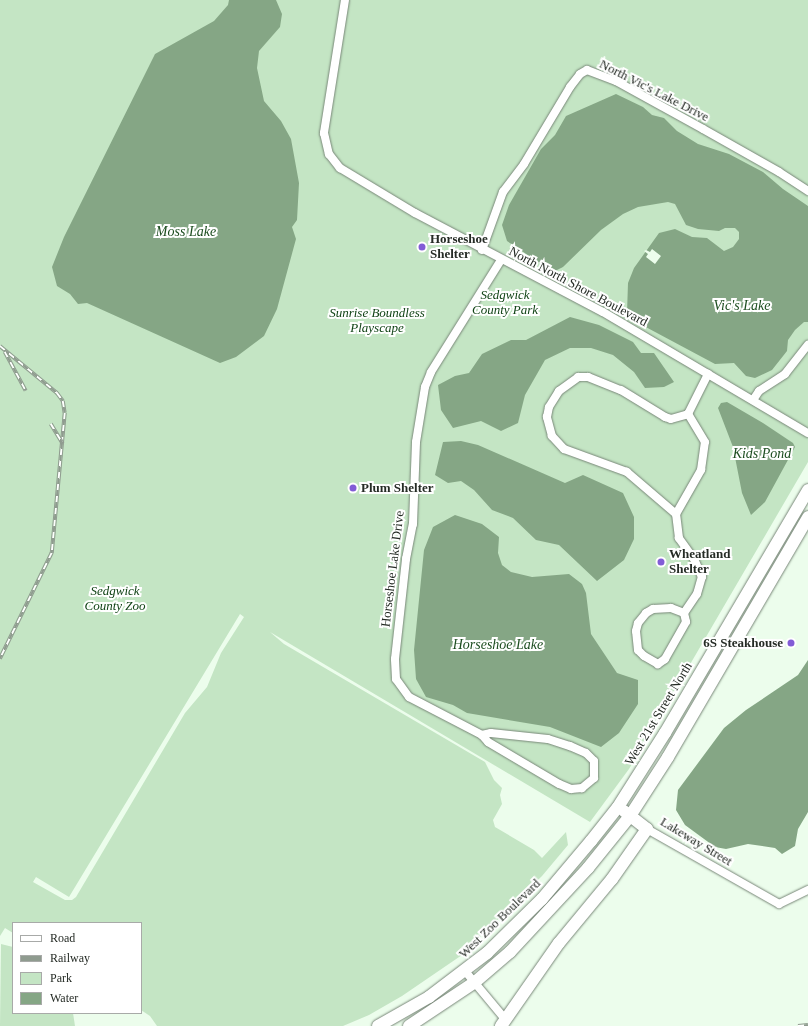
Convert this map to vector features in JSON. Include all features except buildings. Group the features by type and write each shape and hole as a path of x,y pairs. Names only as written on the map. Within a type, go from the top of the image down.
{"main road":[{"name":"West 21st Street North","path":"618,807 665,733 808,490"},
{"path":"409,1026 475,982 550,912 630,816 668,757 808,517"},
{"name":"Lakeway Street","path":"618,807 647,829"},
{"name":"West Zoo Boulevard","path":"378,1026 429,997 465,971 542,899 618,807"},
{"path":"503,1022 555,948 612,879 647,829"}],"street":[{"name":"North North Shore Boulevard","path":"345,0 324,126 325,140 329,154 346,172 482,250 603,312 808,433"},
{"name":"North Vic's Lake Drive","path":"482,250 503,192 524,164 570,87 580,74 588,70 616,81 703,129 808,191"},
{"name":"Horseshoe Lake Drive","path":"482,735 492,733 548,739 570,746 586,753 594,761 594,778 582,788 566,787 488,742 482,735 409,697 396,680 394,659 413,524 416,442 424,387 431,372 501,260"},
{"path":"753,400 759,391 785,374 808,345"},
{"path":"676,514 627,472 564,449 552,436 547,417 549,407 563,387 578,378 588,377 621,390 665,417 672,418 688,414 708,374"},
{"path":"684,613 680,610 659,608 653,609 642,617 635,637 638,650 644,656 658,664 665,659 686,622 684,613 697,594 702,577 694,559 679,538 676,514 701,470 706,448 705,442 688,414"},
{"name":"Lakeway Street","path":"647,829 764,897 779,904 808,890"},
{"path":"465,971 475,982 503,1022"}],"green space":[{"name":"Sedgwick County Park","path":"0,0 808,0 808,462 629,769 590,822 270,632 284,644 485,762 494,780 502,788 500,795 502,804 493,820 495,827 534,850 542,858 566,832 568,845 542,876 462,955 402,996 369,1015 343,1026 157,1026 150,1016 142,1011 142,922 12,922 12,932 5,928 0,936","holes":["240,614 244,617 221,653 207,687 185,713 76,897 72,900 65,900 33,882 36,877 69,897"]},
{"path":"1,944 12,947 12,1014 73,1014 75,1026 0,1026"}],"water":[{"name":"Moss Lake","path":"229,0 276,0 282,14 280,27 259,51 257,68 264,101 281,121 291,139 299,183 297,220 292,227 296,239 277,309 264,336 236,357 220,363 87,303 78,304 70,294 57,286 52,267 64,237 155,54 214,21 228,5"},
{"name":"Vic's Lake","path":"616,94 643,107 652,115 664,118 677,131 698,144 729,154 763,172 783,189 808,206 808,322 804,322 795,330 788,340 787,351 772,370 755,378 746,376 734,363 715,364 642,325 627,313 628,283 634,268 659,233 675,229 692,237 707,238 724,251 733,247 739,239 739,232 735,228 725,228 719,231 698,229 686,225 675,204 668,202 638,207 623,214 601,230 563,267 553,272 507,241 502,225 509,205 541,149 555,135 566,116"},
{"path":"570,317 599,325 633,342 641,353 654,353 674,382 664,387 645,388 634,372 613,355 591,348 570,348 545,360 525,395 518,423 501,431 481,421 453,428 441,410 438,385 455,376 469,373 482,354 511,340 526,340"},
{"name":"Kids Pond","path":"727,402 763,423 793,443 795,447 765,502 751,515 742,493 733,447 718,408 721,403"},
{"path":"461,441 478,445 565,483 583,475 623,493 634,517 634,539 624,560 597,581 559,545 536,540 513,518 492,510 474,490 461,481 448,483 435,475 443,442"},
{"name":"Horseshoe Lake","path":"455,515 482,524 499,537 498,553 502,565 511,572 532,577 569,574 582,584 586,593 591,634 617,673 638,680 638,704 619,733 601,747 550,727 467,713 453,705 426,697 416,679 414,650 424,550 433,527"},
{"path":"808,660 808,812 798,829 795,846 782,854 775,848 748,844 726,849 715,847 685,825 676,810 678,790 724,728 746,710 798,675"}],"pier":[{"path":"652,249 661,256 655,264 646,257 648,254 644,251 646,250 650,252"}],"railway":[{"path":"0,346 57,393 63,401 65,413 52,553 0,659"},
{"path":"5,352 26,391"},
{"path":"51,424 63,444"},
{"path":"798,1026 808,1025"}],"place":[{"name":"Horseshoe Shelter","path":"422,247"},
{"name":"Plum Shelter","path":"353,488"},
{"name":"Wheatland Shelter","path":"661,562"},
{"name":"6S Steakhouse","path":"791,643"}],"park label":[{"name":"Sunrise Boundless Playscape","path":"377,322"},
{"name":"Sedgwick County Zoo","path":"115,600"}]}
